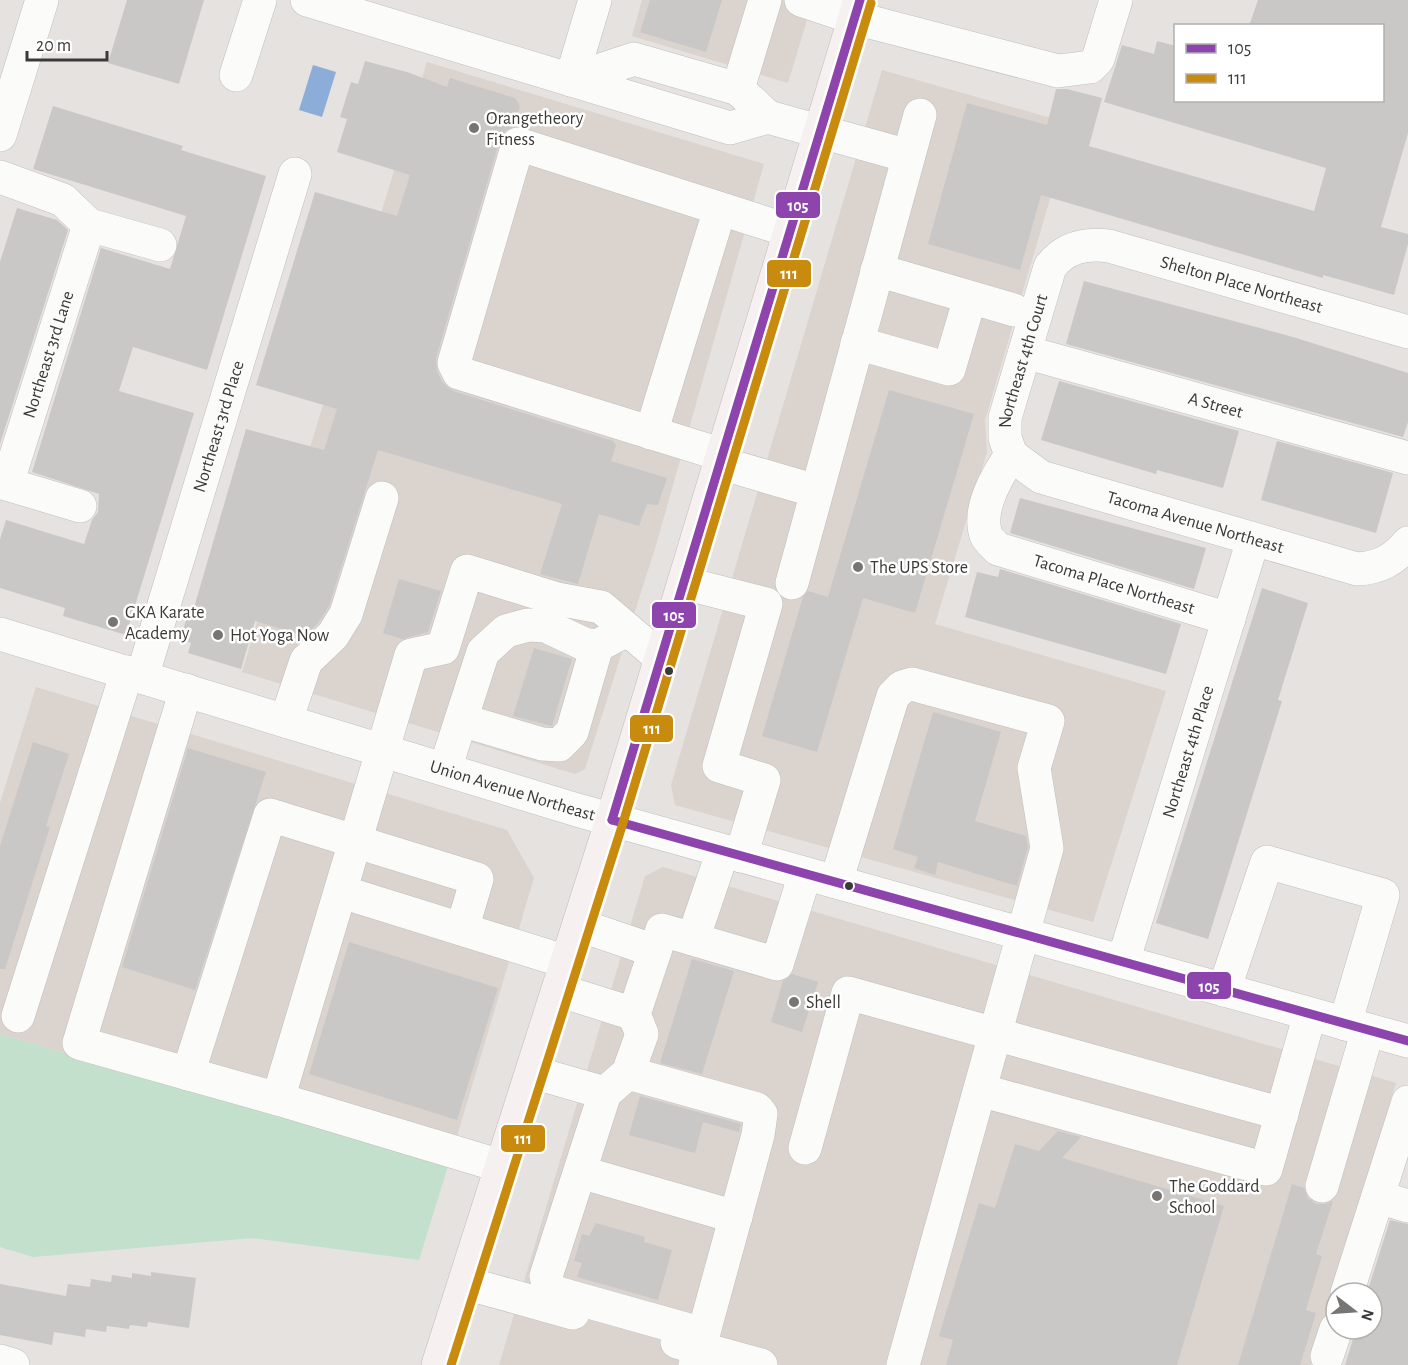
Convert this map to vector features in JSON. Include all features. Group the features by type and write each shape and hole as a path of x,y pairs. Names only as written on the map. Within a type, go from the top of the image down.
{"main road":[{"path":"438,1365 612,820 858,9"}],"street":[{"path":"0,135 42,0"},
{"path":"237,75 260,0"},
{"path":"307,0 730,128 768,117"},
{"path":"571,80 595,0"},
{"path":"738,89 765,0"},
{"path":"801,0 858,9 1058,71 1078,71 1090,67 1098,59 1116,0"},
{"path":"571,80 634,59 738,89 768,117 908,156"},
{"path":"792,583 920,115"},
{"path":"790,231 518,144 454,363 459,373 651,433 816,491"},
{"name":"Northeast 3rd Place","path":"18,1016 134,675 295,174"},
{"path":"0,177 63,200 89,225 160,244"},
{"path":"651,433 720,209"},
{"name":"Northeast 3rd Lane","path":"3,483 89,225"},
{"name":"Shelton Place Northeast","path":"1074,248 1089,244 1109,246 1408,332"},
{"name":"Northeast 4th Court","path":"998,549 987,537 983,522 995,478 1011,455 1005,438 1005,418 1050,267 1060,254 1074,248"},
{"path":"877,270 1014,310"},
{"path":"857,343 949,369 970,298"},
{"name":"A Street","path":"1025,352 1408,458"},
{"name":"Tacoma Avenue Northeast","path":"1011,455 1041,477 1357,569 1372,568 1397,553"},
{"path":"3,483 80,506"},
{"path":"286,721 306,662 333,635 346,614 382,498"},
{"name":"Northeast 4th Place","path":"1123,962 1253,540"},
{"name":"Tacoma Place Northeast","path":"998,549 1229,619"},
{"path":"284,1101 348,894 358,840 411,656 443,648 467,571 557,599 601,608 661,658"},
{"path":"684,583 766,604 719,766 764,780 693,939"},
{"path":"445,769 483,652 506,631 528,625 546,626 584,645 597,646 627,630"},
{"name":"Union Avenue Northeast","path":"0,634 612,820 1408,1041"},
{"path":"461,720 542,744 559,745 572,732 597,646"},
{"path":"836,882 892,696 902,687 912,684 1048,721 1034,768 1047,848 903,1365"},
{"path":"186,690 79,1043 501,1166"},
{"path":"188,1074 270,814 477,879 462,929"},
{"path":"1224,990 1267,862 1383,895 1322,1186"},
{"path":"699,1349 550,1291 546,1276 580,1172 617,1083 642,1034 634,1014 662,930 777,964 805,874"},
{"path":"348,894 462,929 562,976 634,1014"},
{"path":"579,925 655,951"},
{"path":"805,1148 848,993 1282,1114"},
{"path":"980,1090 1266,1169 1310,1014"},
{"path":"532,1072 617,1083 757,1109 761,1114 758,1135 699,1349"},
{"path":"1353,1281 1393,1202 1408,1102"},
{"path":"580,1172 736,1217"},
{"path":"465,1283 761,1365"},
{"path":"0,1361 13,1365"}],"shaded area":[{"path":"642,0 813,0 788,83 632,36"},
{"path":"427,62 764,164 656,545 585,769 575,774 242,672"},
{"path":"882,70 1072,124 985,420 987,452 935,624 1166,691 1093,922 675,805 671,785"},
{"path":"36,687 507,830 534,878 448,1166 0,1034 0,803"},
{"path":"663,867 1396,1083 1336,1281 1324,1281 1324,1322 1311,1365 499,1365 645,876"}],"green space":[{"path":"0,1034 448,1166 419,1260 252,1238 33,1257 0,1247"}],"water":[{"path":"313,65 336,72 322,117 299,110"}],"building":[{"path":"127,0 204,0 179,84 108,63"},
{"path":"650,0 722,0 706,52 640,32"},
{"path":"1258,0 1408,0 1408,133 1381,227 1408,234 1408,244 1394,295 1323,275 1323,278 1041,195 1020,270 928,244 967,103 1047,125 1056,89 1067,89 1102,98 1089,146 1314,211 1326,168 1104,102 1122,45 1154,54 1157,41 1174,45 1174,102 1384,102 1384,24 1250,24"},
{"path":"365,61 407,72 447,87 450,78 515,98 520,106 514,126 505,131 500,139 436,358 437,371 442,382 453,391 613,441 616,445 611,461 667,478 658,505 647,504 639,526 599,514 578,584 540,574 562,504 378,450 329,606 318,623 305,636 255,621 241,669 188,653 191,643 180,640 187,617 191,618 246,429 324,450 337,409 256,385 315,192 397,216 410,175 337,152 347,119 340,117 351,82 358,84"},
{"path":"53,106 183,146 181,150 266,176 207,370 133,347 119,391 194,413 126,635 63,616 65,608 0,588 0,539 6,520 84,544 92,520 98,512 99,494 32,472 101,248 170,269 186,216 33,169"},
{"path":"17,208 57,220 68,230 0,444 0,262"},
{"path":"1084,281 1293,337 1408,373 1408,422 1403,437 1066,344"},
{"path":"1059,381 1239,431 1223,488 1157,470 1156,474 1041,440"},
{"path":"889,390 974,414 915,613 863,598 817,752 762,736 803,597 808,591 828,597"},
{"path":"1277,441 1393,473 1376,533 1261,500"},
{"path":"1020,498 1206,548 1194,589 1010,533"},
{"path":"1000,569 1181,624 1166,674 965,617 977,572 998,577"},
{"path":"399,579 441,591 428,632 402,639 383,633"},
{"path":"1262,588 1308,603 1278,700 1282,701 1208,939 1156,923"},
{"path":"534,648 572,659 552,726 513,716"},
{"path":"933,712 1001,732 975,821 1026,836 1028,847 1017,886 938,862 935,875 914,868 918,857 893,849"},
{"path":"33,742 69,754 46,826 50,827 5,969 0,969 0,846"},
{"path":"188,748 266,772 195,990 122,967"},
{"path":"349,942 498,988 457,1120 309,1074"},
{"path":"692,959 734,971 702,1074 660,1063"},
{"name":"Shell","path":"792,974 818,982 802,1032 771,1022 783,981"},
{"path":"640,1096 741,1124 739,1132 703,1122 695,1153 629,1135"},
{"path":"1058,1131 1081,1137 1062,1158 1224,1206 1177,1365 946,1365 953,1340 939,1336 979,1203 995,1208 1015,1144 1039,1151"},
{"path":"1292,1184 1304,1188 1308,1198 1316,1204 1333,1201 1316,1254 1322,1256 1306,1310 1316,1313 1300,1365 1238,1365"},
{"path":"1390,1220 1408,1224 1408,1365 1345,1365 1352,1341 1384,1341 1384,1281 1371,1281"},
{"path":"596,1223 645,1237 644,1242 672,1250 658,1300 577,1277 582,1263 574,1261 582,1234 589,1236"},
{"path":"151,1272 196,1278 189,1328 148,1322 147,1327 130,1325 129,1329 107,1326 106,1332 86,1329 85,1337 54,1332 52,1345 0,1335 0,1284 66,1296 68,1284 90,1287 91,1279 111,1282 112,1275 132,1278 132,1273 151,1276"}],"transit line":[{"name":"105","path":"612,820 860,0"},
{"name":"111","path":"451,1365 623,823 871,3"},
{"name":"105","path":"612,820 1408,1041"}],"place":[{"name":"Orangetheory Fitness","path":"474,128"},
{"name":"The UPS Store","path":"858,567"},
{"name":"GKA Karate Academy","path":"113,622"},
{"name":"Hot Yoga Now","path":"218,635"},
{"name":"Shell","path":"794,1002"},
{"name":"The Goddard School","path":"1157,1196"}]}
